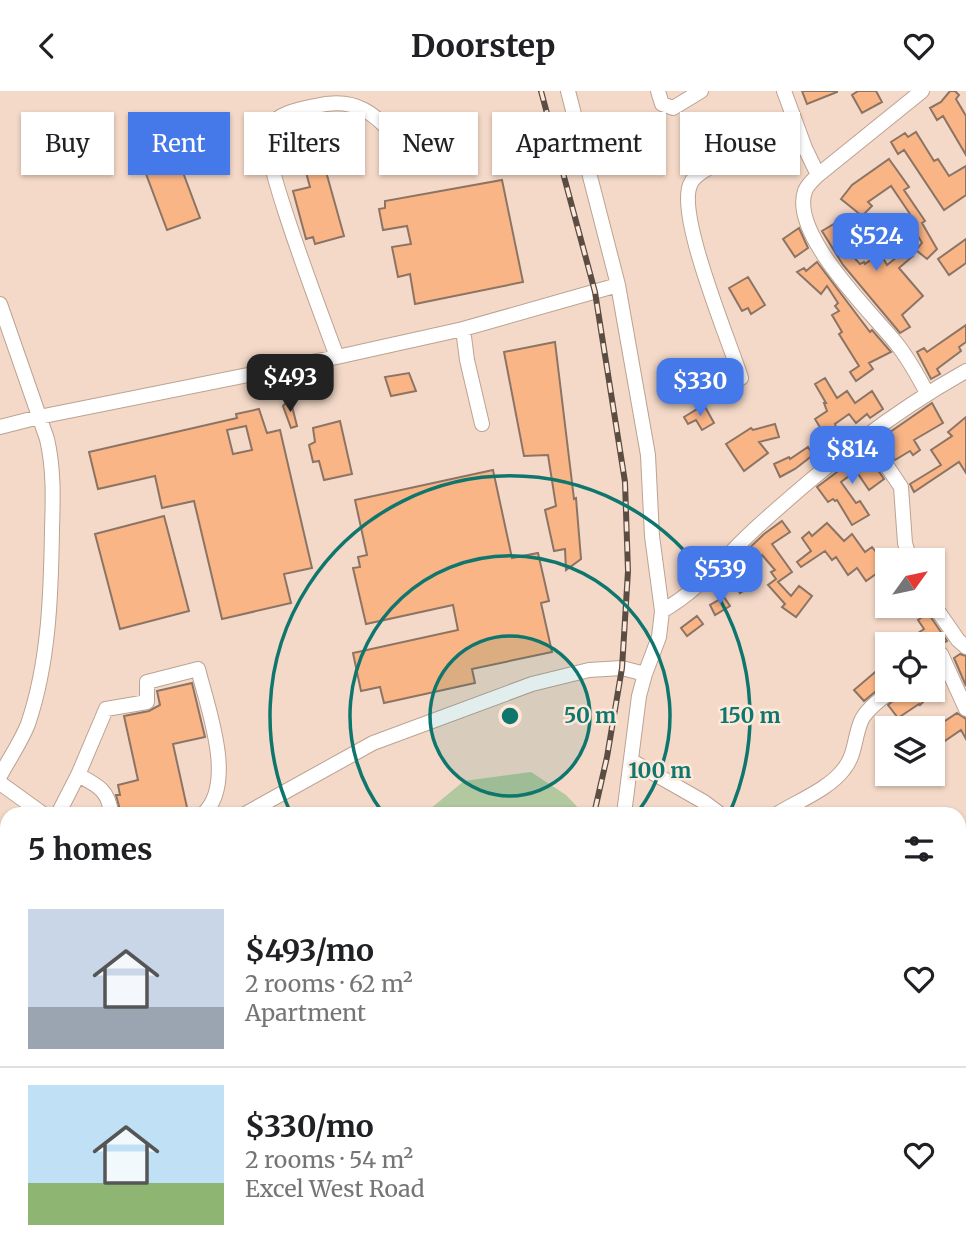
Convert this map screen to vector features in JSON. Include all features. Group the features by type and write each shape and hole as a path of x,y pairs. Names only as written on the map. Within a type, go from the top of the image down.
{"street":[{"path":"568,91 618,285 648,455 652,536 662,611 659,637 639,696 625,807"},
{"path":"658,91 662,104 673,108 701,91"},
{"path":"784,91 792,112"},
{"path":"922,91 818,175 809,184 804,198 811,235 826,259 899,346 928,393"},
{"path":"337,357 274,175 265,139 267,129 276,119 291,112 331,102 353,105 374,114 379,119"},
{"path":"800,133 818,175"},
{"path":"697,175 690,185 688,207 694,237 741,377"},
{"path":"0,427 463,329 618,285"},
{"path":"0,304 30,383 51,456 52,488 52,553 47,636 40,680 27,727 0,776"},
{"path":"463,329 467,360 482,424"},
{"path":"662,611 692,591 754,529 831,461 928,393 966,371"},
{"path":"866,435 901,487 906,548"},
{"path":"945,618 963,640 945,652"},
{"path":"258,807 373,743 519,688 589,670 622,668 645,674"},
{"path":"62,807 106,709 147,702 147,682 198,669 216,740 219,782 209,807"},
{"path":"945,671 966,709"},
{"path":"789,807 842,772 854,752 863,718 879,702"},
{"path":"632,761 711,807"},
{"path":"78,775 101,786 111,807"},
{"path":"0,783 33,807"}],"green space":[{"path":"531,772 566,795 577,807 432,807 464,781"}],"building":[{"path":"802,91 837,91 837,92 807,104"},
{"path":"858,91 876,91 882,102 862,113 852,95"},
{"path":"950,91 959,95 956,99 966,116 966,155 943,116 937,120 930,108 941,102"},
{"path":"916,132 934,161 938,159 949,176 966,166 966,195 944,210 904,150 898,154 891,142 905,133 908,137"},
{"path":"889,159 909,187 904,190 925,221 922,223 937,249 927,259 916,250 922,243 914,229 903,239 893,228 910,214 891,186 868,202 872,206 862,216 841,199 852,185"},
{"path":"146,175 184,175 200,218 167,230"},
{"path":"307,175 327,175 344,236 315,244 313,237 306,239 293,191 310,187"},
{"path":"502,180 523,282 415,304 410,274 398,277 392,247 411,244 407,226 383,230 379,209 385,208 385,201"},
{"path":"856,218 870,237 849,252 860,264 865,264 880,253 887,265 907,249 913,256 899,268 923,296 902,315 910,327 900,333 843,265 822,231 839,221 843,228"},
{"path":"799,228 808,248 795,257 783,239"},
{"path":"966,239 966,263 949,275 938,259"},
{"path":"817,262 870,332 872,330 891,352 869,363 873,369 856,381 850,372 859,366 839,334 842,332 832,315 839,311 835,306 838,303 827,286 821,294 797,272 804,268 806,271"},
{"path":"748,277 765,305 751,314 748,308 742,311 729,288"},
{"path":"966,325 966,342 959,347 961,351 937,369 940,374 931,379 917,352 924,348 927,352"},
{"path":"555,342 574,499 576,498 581,559 566,570 565,549 554,551 545,510 556,506 548,455 524,456 504,352"},
{"path":"409,373 416,391 391,396 385,377"},
{"path":"825,378 837,398 847,391 855,403 872,391 883,409 870,418 867,414 856,423 849,414 824,434 815,419 827,411 826,403 815,384"},
{"path":"290,398 297,426 291,428 283,406"},
{"path":"932,403 943,423 914,440 920,450 913,455 910,451 895,460 880,439"},
{"path":"704,405 714,423 702,430 696,420 688,424 684,417"},
{"path":"259,409 267,433 280,430 312,568 284,574 291,603 222,619 194,501 162,508 155,476 98,489 89,452 237,418 236,414","holes":["246,426 252,450 233,454 227,430"]},
{"path":"966,417 966,473 959,462 914,492 910,484 941,465 931,450 952,436 948,432"},
{"path":"340,421 352,474 324,480 319,461 313,462 309,445 315,442 313,428"},
{"path":"775,424 779,437 759,442 768,453 744,471 726,444 751,428 753,430"},
{"path":"808,447 813,455 780,477 774,464 789,457 790,459"},
{"path":"865,451 884,479 869,490 856,471 841,482 856,503 860,501 869,515 852,525 837,500 828,502 817,487"},
{"path":"493,470 512,558 538,553 549,601 541,603 552,652 472,669 475,683 384,703 380,687 361,691 353,653 458,630 453,605 366,624 353,568 360,567 358,557 367,555 355,500"},
{"path":"164,516 189,611 120,629 95,534"},
{"path":"782,521 790,532 772,544 792,572 778,582 791,596 799,586 812,596 796,617 782,607 785,604 768,585 776,579 771,572 775,570 762,555 753,563 744,553"},
{"path":"827,523 844,541 852,534 865,552 872,547 875,551 875,575 866,581 857,568 848,575 836,557 832,560 825,551 801,567 797,562 811,551 802,538 809,532 812,536"},
{"path":"749,569 757,582 740,593 732,580"},
{"path":"724,597 730,606 715,615 710,605"},
{"path":"697,616 703,624 687,636 681,628"},
{"path":"931,618 941,632 920,632 924,629 918,620"},
{"path":"960,654 966,656 966,686 954,658"},
{"path":"875,672 875,692 864,701 854,690"},
{"path":"192,683 205,737 173,744 187,807 119,807 116,795 120,795 118,785 138,780 124,716 149,711 160,705 157,691"},
{"path":"892,702 923,702 901,716 896,716 888,705"},
{"path":"957,713 966,719 966,739 961,730 945,741 945,721"}],"railway":[{"path":"541,91 595,292 625,482 628,571 622,668 596,807"}]}
